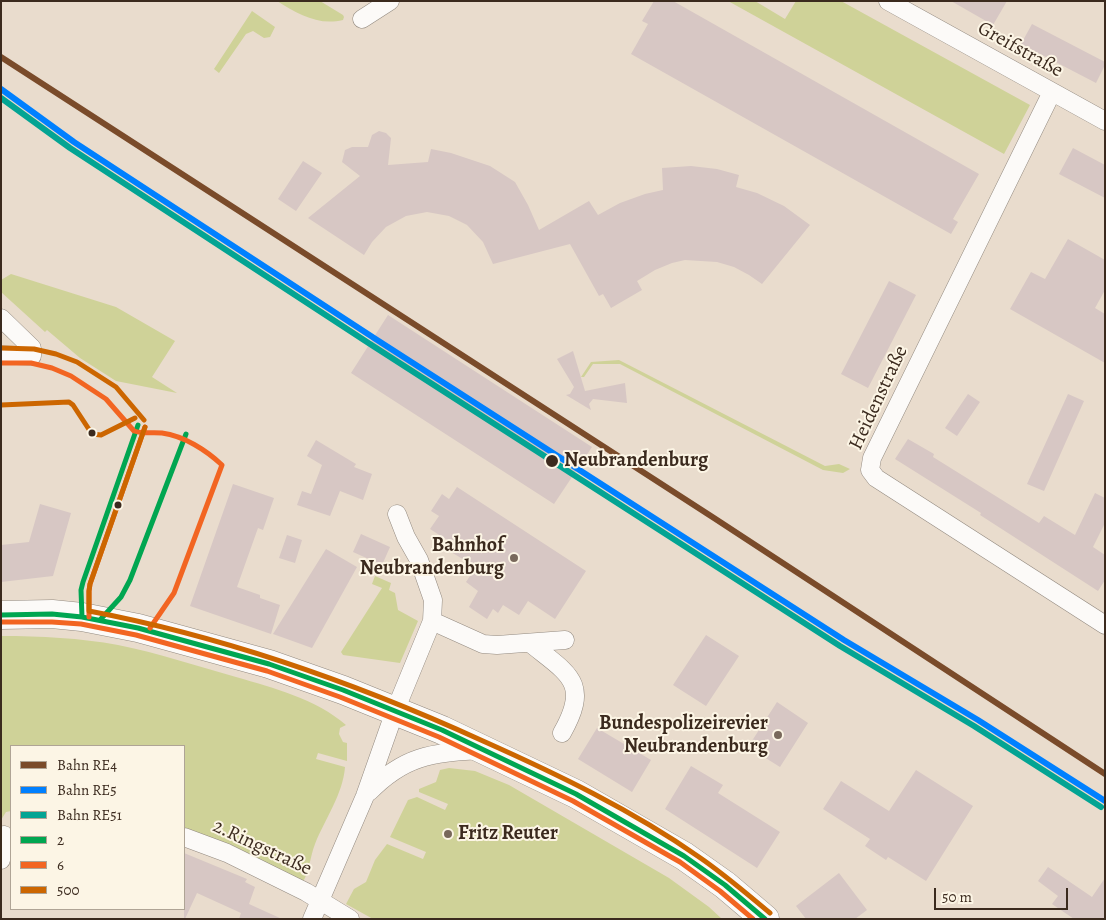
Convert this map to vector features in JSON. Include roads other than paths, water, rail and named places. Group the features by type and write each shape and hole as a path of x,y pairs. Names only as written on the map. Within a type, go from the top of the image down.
{"main road":[{"path":"1,615 52,614 82,617 156,632 270,664 343,690 485,750 576,794 684,856 725,885 765,919"}],"street":[{"path":"362,19 390,1"},
{"name":"Greifstraße","path":"888,1 1105,121"},
{"name":"Heidenstraße","path":"1052,92 872,458 870,470 876,478 1105,625"},
{"path":"1,318 31,346 32,356 1,355"},
{"path":"312,919 365,796 395,711 432,621 433,600 419,560 406,537 397,514"},
{"path":"432,621 483,644 497,645 564,640"},
{"path":"530,643 563,670 570,677 574,686 575,706 562,734"},
{"path":"365,796 396,768 417,758 452,752 485,750"},
{"path":"1,860 5,835"},
{"name":"2.Ringstraße","path":"185,837 227,853 306,892 350,919"}],"rail line":[{"name":"RE4","path":"1,57 714,518 1105,774"},
{"name":"RE5","path":"1,89 74,142 374,338 844,640 978,720 1105,801"},
{"name":"RE51","path":"1,98 70,148 370,344 840,646 974,726 1101,807"}],"place":[{"name":"Neubrandenburg","path":"552,461"},
{"name":"Bahnhof Neubrandenburg","path":"514,558"},
{"name":"Bundespolizeirevier Neubrandenburg","path":"778,735"},
{"name":"Fritz Reuter","path":"448,834"}]}
